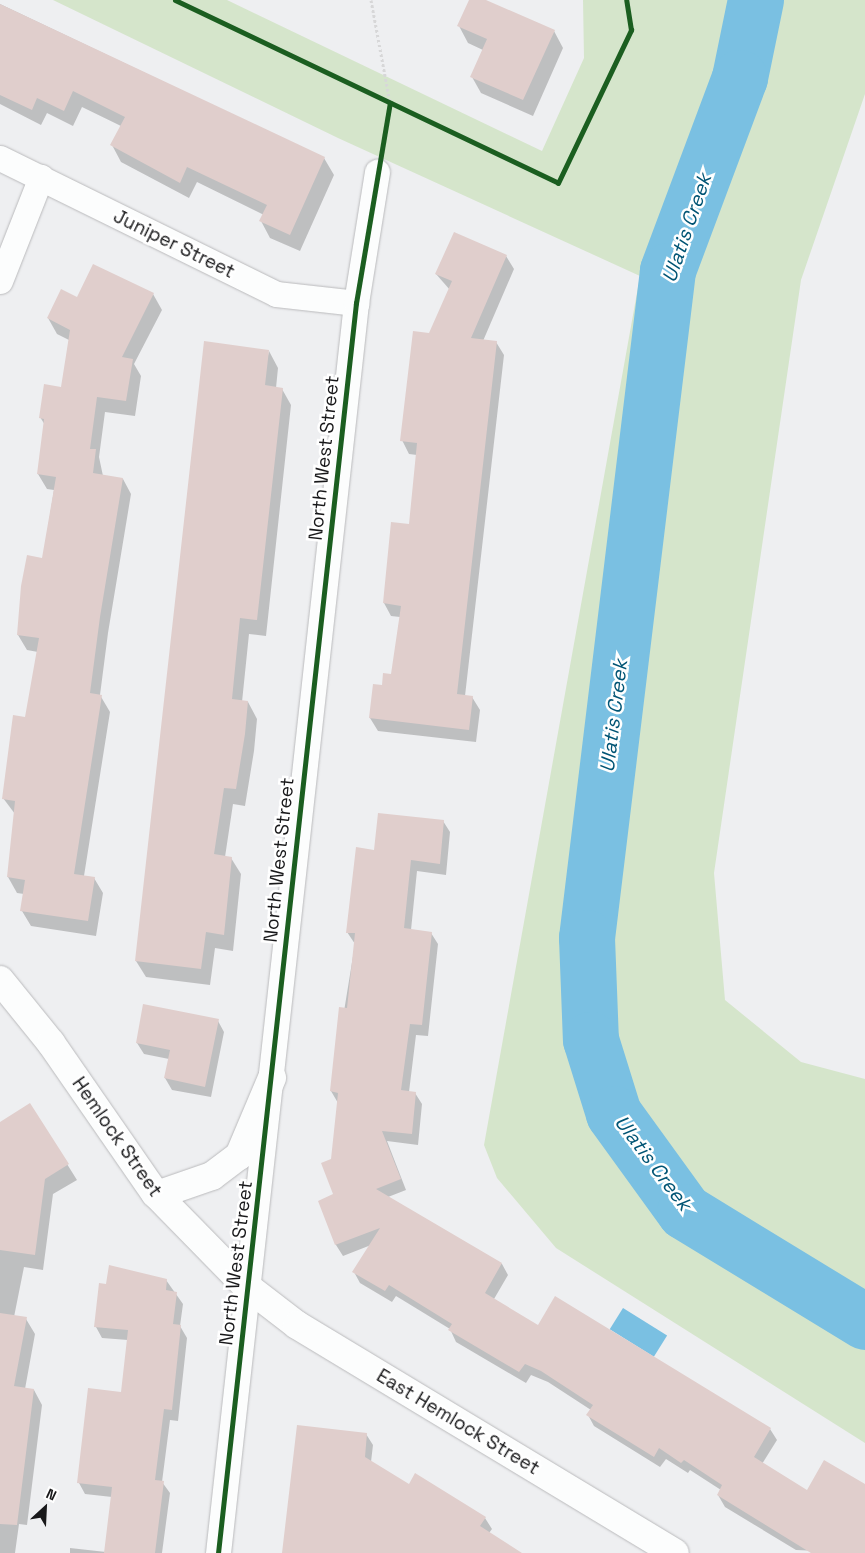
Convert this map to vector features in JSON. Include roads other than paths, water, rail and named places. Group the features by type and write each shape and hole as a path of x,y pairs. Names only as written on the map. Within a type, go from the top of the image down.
{"street":[{"name":"Juniper Street","path":"0,158 276,294 356,303"},
{"name":"North West Street","path":"218,1553 245,1285 272,1078 356,303 377,172"},
{"path":"0,280 41,177"},
{"name":"Hemlock Street","path":"0,980 51,1043 157,1195 245,1285"},
{"path":"157,1195 201,1182 232,1163 252,1130 272,1078"},
{"name":"East Hemlock Street","path":"245,1285 297,1325 675,1553"}],"water":[{"path":"623,1308 667,1336 654,1357 610,1329"}],"waterway":[{"name":"Ulatis Creek","path":"756,0 740,78 668,271 587,938 591,1040 614,1114 685,1212 865,1322"}]}
